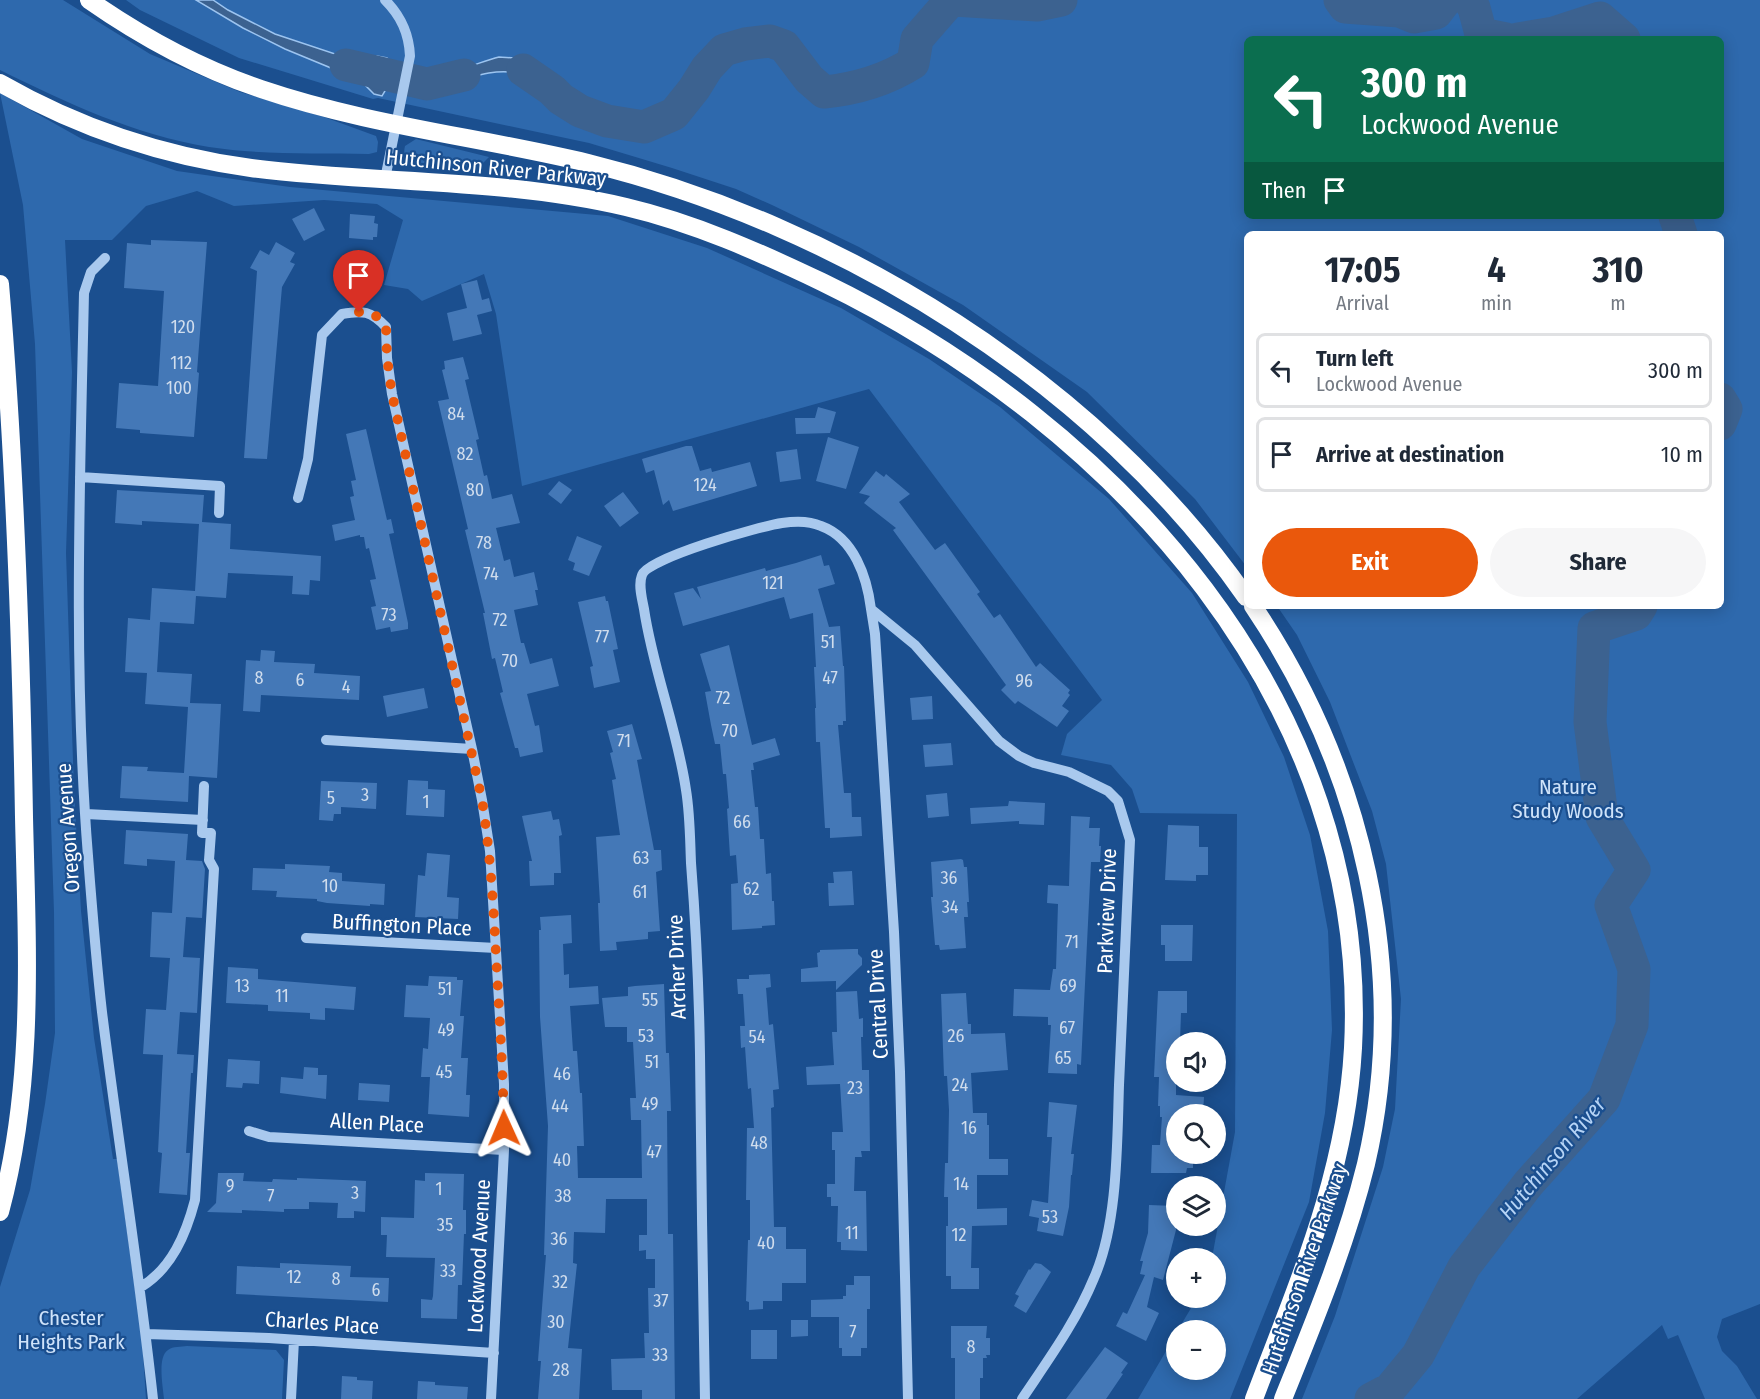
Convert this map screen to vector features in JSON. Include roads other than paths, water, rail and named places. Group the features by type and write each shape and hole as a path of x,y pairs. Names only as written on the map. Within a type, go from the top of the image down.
{"highway":[{"name":"Hutchinson River Parkway","path":"89,0 159,44 228,76 291,98 396,124 584,162 679,189 789,234 887,283 999,352 1087,420 1130,459 1174,505 1213,551 1244,594"},
{"name":"Hutchinson River Parkway","path":"0,83 66,117 96,129 189,157 253,168 551,193 630,207 736,243 832,287 891,318 948,353 1006,393 1085,457 1154,526 1211,597 1260,672 1286,721 1310,776 1325,819 1346,911 1352,969 1353,1051 1345,1119 1337,1159 1317,1229 1254,1399"},
{"path":"0,284 16,530 27,950 26,1057 23,1091 13,1158 0,1212"},
{"name":"Hutchinson River Parkway","path":"1255,609 1302,688 1341,778 1360,842 1372,894 1382,996 1378,1087 1366,1162 1336,1262 1283,1399"}],"street":[{"path":"385,0 404,25 410,44 410,56 385,178"},
{"name":"Oregon Avenue","path":"105,258 91,272 84,293 78,580 82,743 102,1010 141,1287 153,1399"},
{"name":"Lockwood Avenue","path":"298,498 308,459 322,335 342,314 359,312 375,315 386,327 392,394 472,748 490,851 504,1084 504,1150 491,1399"},
{"path":"80,477 220,486 219,513"},
{"name":"Archer Drive","path":"705,1399 698,959 686,791 679,754 647,630 641,587 642,575 646,568 670,556 739,532 783,523 808,522 834,532 847,544 862,571 872,609"},
{"name":"Central Drive","path":"872,609 894,932 900,1072 908,1399"},
{"name":"Parkview Drive","path":"872,609 915,645 999,741 1019,756 1034,763 1069,772 1108,791 1118,801 1130,840 1118,1119 1111,1210 1095,1277 1068,1330 1022,1399"},
{"path":"326,740 472,748"},
{"path":"141,1287 152,1281 163,1269 178,1246 188,1227 195,1200 214,869 209,860 212,833 202,832 204,786"},
{"path":"86,814 203,820"},
{"name":"Buffington Place","path":"306,938 496,948"},
{"name":"Allen Place","path":"249,1131 270,1137 504,1150"},
{"name":"Charles Place","path":"146,1334 294,1340 494,1353"},
{"path":"291,1399 294,1340"}],"waterway":[{"name":"Hutchinson River","path":"523,70 580,111 607,121 644,127 674,114 707,68 724,50 745,44 770,41 784,46 809,79 824,92 847,89 881,79 913,63 917,39 951,0"},
{"name":"Hutchinson River","path":"953,0 1037,5 1061,0"},
{"name":"Hutchinson River","path":"1340,0 1345,7 1399,11 1414,17 1436,13 1446,0"},
{"name":"Hutchinson River","path":"1469,0 1474,8 1481,34 1491,36"},
{"name":"Hutchinson River","path":"1536,36 1554,33 1600,18 1621,36"},
{"name":"Hutchinson River","path":"346,65 427,84 464,75"},
{"name":"Hutchinson River","path":"1676,219 1680,231"},
{"name":"Hutchinson River","path":"1724,406 1726,409 1724,414"},
{"name":"Hutchinson River","path":"1371,1399 1390,1389 1418,1355 1464,1267 1528,1184 1604,1099 1632,1025 1634,969 1611,905 1634,870 1602,817 1590,722 1594,628 1636,614 1639,609"}],"park label":[{"name":"Nature Study Woods","path":"1568,799"},
{"name":"Chester Heights Park","path":"71,1330"}]}
